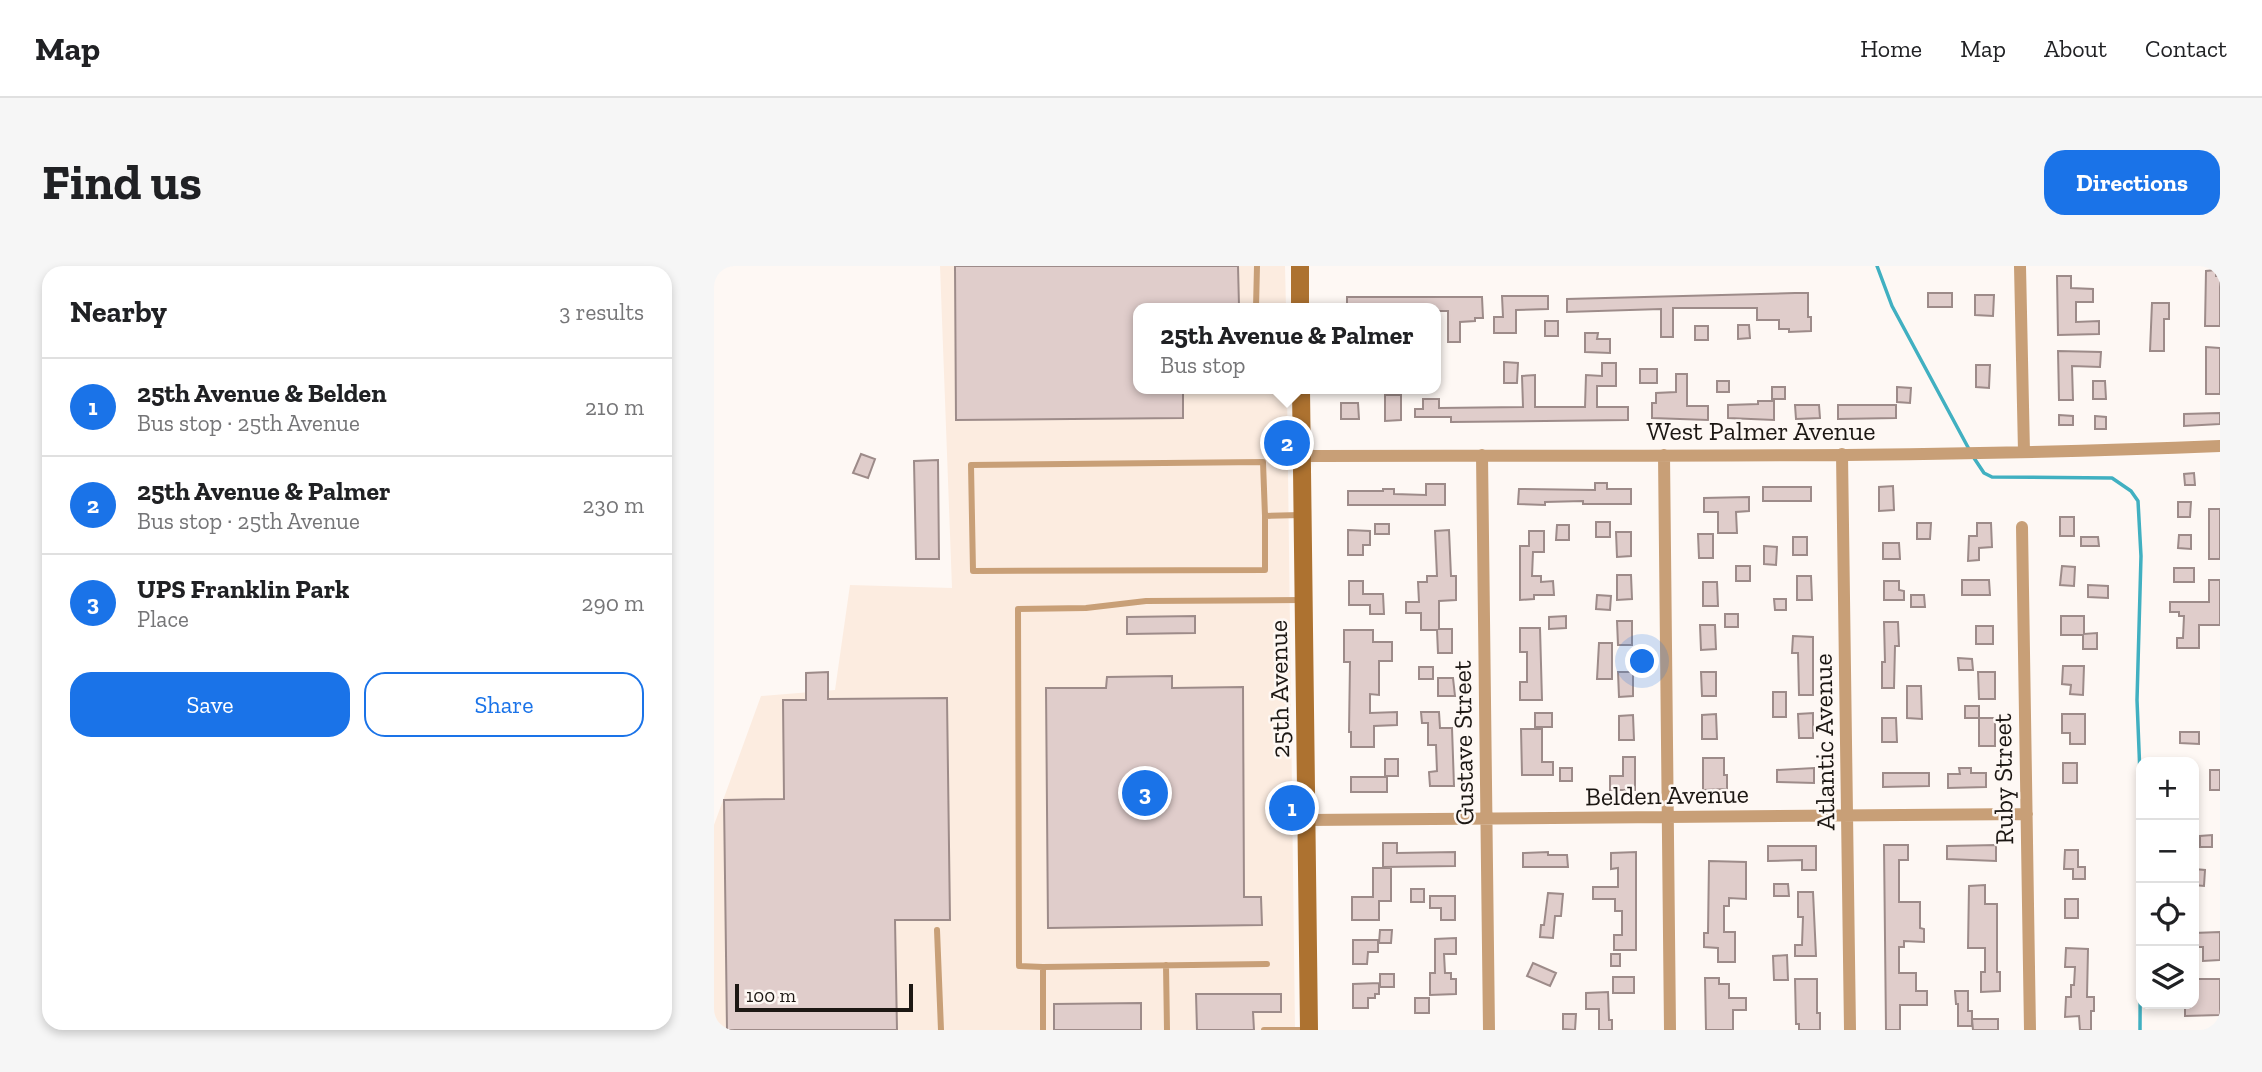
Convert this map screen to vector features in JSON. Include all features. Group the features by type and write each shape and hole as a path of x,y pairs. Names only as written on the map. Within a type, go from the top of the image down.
{"main road":[{"path":"1300,266 1300,303"},
{"name":"25th Avenue","path":"1301,394 1310,1030"}],"street":[{"path":"2020,266 2024,452"},
{"name":"West Palmer Avenue","path":"1302,456 1842,454 2220,446"},
{"name":"Atlantic Avenue","path":"1842,454 1850,1030"},
{"path":"1664,455 1670,1030"},
{"name":"Gustave Street","path":"1482,456 1489,1030"},
{"name":"Ruby Street","path":"2022,527 2030,1030"},
{"name":"Belden Avenue","path":"1307,820 2027,814"}],"lane":[{"path":"1256,303 1257,266"},
{"path":"1263,462 1265,516 1265,570 973,571 971,464 1263,462"},
{"path":"1265,516 1303,514"},
{"path":"1267,964 1019,966 1018,609 1086,608 1146,601 1304,600"},
{"path":"937,930 941,1030"},
{"path":"1166,965 1167,1030"},
{"path":"1043,967 1043,1030"},
{"path":"1264,1030 1310,1030"}],"shaded area":[{"path":"940,266 1285,266 1286,303 1133,303 1133,394 1287,394 1295,1030 714,1030 714,825 761,696 835,690 850,585 952,588"}],"building":[{"path":"955,266 1238,266 1239,303 1133,303 1133,394 1183,394 1183,418 956,420"},
{"path":"2216,270 2216,276 2220,276 2220,326 2205,326 2206,271"},
{"path":"2057,276 2071,276 2071,288 2093,289 2093,302 2076,302 2076,322 2099,321 2099,334 2058,335"},
{"path":"1808,293 1811,331 1789,332 1789,329 1779,329 1779,320 1757,320 1757,308 1673,308 1673,337 1661,337 1661,309 1567,312 1567,299"},
{"path":"1928,293 1952,293 1952,307 1928,307"},
{"path":"1975,295 1994,295 1993,316 1975,315"},
{"path":"1502,296 1548,296 1548,309 1516,310 1516,333 1494,333 1494,317 1503,317"},
{"path":"1347,297 1482,297 1483,318 1460,322 1460,342 1448,342 1448,311 1441,311 1441,303 1347,303"},
{"path":"2152,303 2169,303 2169,319 2164,319 2164,351 2150,351"},
{"path":"1545,321 1558,321 1558,336 1545,336"},
{"path":"1738,325 1749,325 1750,338 1738,339"},
{"path":"1695,326 1708,326 1708,340 1695,340"},
{"path":"1585,333 1598,333 1597,339 1610,339 1610,353 1585,352"},
{"path":"2206,347 2220,348 2220,394 2206,394"},
{"path":"2058,351 2101,352 2100,367 2072,366 2073,400 2059,400"},
{"path":"1504,362 1518,363 1517,383 1504,383"},
{"path":"1602,363 1616,363 1616,386 1597,386 1597,407 1628,407 1628,420 1451,422 1451,417 1415,417 1415,409 1423,409 1423,399 1439,399 1439,408 1523,407 1522,376 1535,375 1535,407 1585,407 1586,375 1602,376"},
{"path":"1976,365 1990,365 1989,388 1976,387"},
{"path":"1640,369 1657,369 1657,383 1640,383"},
{"path":"1676,374 1687,374 1687,406 1708,406 1708,420 1652,418 1652,403 1656,403 1656,393 1676,392"},
{"path":"1717,381 1729,381 1729,392 1717,392"},
{"path":"2093,381 2105,381 2106,399 2093,399"},
{"path":"1772,387 1785,387 1785,399 1772,399"},
{"path":"1897,387 1911,388 1910,403 1897,402"},
{"path":"1385,395 1401,395 1401,420 1385,421"},
{"path":"1758,401 1774,401 1774,420 1728,418 1728,405 1758,404"},
{"path":"1341,403 1358,403 1359,419 1341,419"},
{"path":"1795,405 1819,405 1820,418 1796,419"},
{"path":"1838,405 1896,405 1896,418 1838,419"},
{"path":"2220,413 2220,424 2184,426 2184,414"},
{"path":"2059,415 2073,416 2073,425 2059,425"},
{"path":"2095,416 2106,417 2106,429 2095,429"},
{"path":"861,454 875,459 868,478 853,473"},
{"path":"938,460 939,559 916,559 914,461"},
{"path":"2194,473 2195,485 2185,485 2184,474"},
{"path":"1595,483 1607,483 1607,489 1631,489 1631,504 1583,504 1583,501 1545,502 1545,505 1518,504 1519,489 1595,490"},
{"path":"1426,484 1445,484 1445,505 1348,505 1348,491 1394,489 1394,494 1426,495"},
{"path":"1893,486 1894,510 1879,511 1879,487"},
{"path":"1763,487 1811,487 1811,501 1763,501"},
{"path":"1749,497 1749,511 1736,512 1737,533 1718,533 1718,512 1704,512 1704,498"},
{"path":"2178,502 2191,502 2190,517 2178,517"},
{"path":"2209,509 2220,509 2220,559 2209,559"},
{"path":"2060,517 2074,517 2074,536 2060,536"},
{"path":"1596,522 1610,522 1610,537 1596,537"},
{"path":"1917,523 1931,523 1930,539 1917,539"},
{"path":"1977,523 1991,523 1992,547 1979,548 1979,560 1968,561 1969,536 1977,536"},
{"path":"1375,524 1389,524 1389,534 1375,534"},
{"path":"1557,525 1569,525 1569,540 1556,540"},
{"path":"1348,530 1370,531 1370,545 1363,545 1363,555 1348,555"},
{"path":"1449,530 1451,576 1456,576 1456,600 1439,601 1439,629 1452,629 1452,653 1438,653 1437,630 1421,630 1421,613 1406,613 1406,602 1419,602 1418,582 1427,582 1427,576 1437,576 1435,531"},
{"path":"1529,531 1544,531 1544,552 1533,552 1532,576 1541,576 1541,582 1553,581 1554,595 1534,595 1534,599 1520,600 1520,546 1529,546"},
{"path":"1616,532 1631,532 1631,556 1617,557"},
{"path":"1698,534 1713,534 1713,558 1699,558"},
{"path":"2179,535 2191,535 2191,549 2178,548"},
{"path":"1793,537 1807,537 1807,555 1793,555"},
{"path":"2081,537 2098,537 2099,546 2081,546"},
{"path":"1883,543 1899,543 1900,559 1883,559"},
{"path":"1764,546 1777,547 1776,565 1764,564"},
{"path":"1736,566 1750,566 1750,581 1736,581"},
{"path":"2062,566 2075,567 2074,586 2060,585"},
{"path":"2174,568 2194,568 2194,582 2174,582"},
{"path":"1617,575 1631,575 1632,599 1617,600"},
{"path":"1797,576 1811,576 1812,600 1797,600"},
{"path":"1962,580 1989,580 1990,595 1962,595"},
{"path":"2209,580 2220,580 2220,625 2199,625 2199,648 2177,648 2177,638 2183,638 2184,616 2179,616 2179,612 2170,612 2170,602 2209,602"},
{"path":"1349,581 1363,581 1363,594 1383,594 1384,614 1370,614 1370,605 1349,605"},
{"path":"1884,581 1899,581 1899,590 1904,591 1904,600 1884,600"},
{"path":"1703,582 1717,582 1718,606 1703,606"},
{"path":"2088,585 2108,586 2108,598 2088,597"},
{"path":"1597,595 1611,596 1610,610 1596,609"},
{"path":"1911,595 1924,595 1925,607 1911,607"},
{"path":"1774,599 1786,599 1786,610 1775,610"},
{"path":"1725,614 1738,614 1738,627 1725,627"},
{"path":"1195,616 1195,633 1127,634 1127,617"},
{"path":"1566,616 1566,628 1549,629 1549,617"},
{"path":"2061,616 2084,616 2084,634 2097,633 2097,649 2083,649 2083,635 2061,635"},
{"path":"1617,621 1632,621 1632,645 1618,645"},
{"path":"1884,622 1898,622 1899,646 1895,646 1894,688 1882,688 1882,662 1885,662"},
{"path":"1700,625 1715,625 1716,649 1701,650"},
{"path":"1976,626 1993,626 1993,644 1976,644"},
{"path":"1520,628 1540,628 1542,700 1520,700 1520,682 1527,682 1527,652 1520,652"},
{"path":"1344,630 1373,630 1373,642 1392,642 1392,661 1379,661 1379,695 1370,694 1370,713 1397,712 1397,725 1374,726 1374,747 1351,747 1350,662 1344,662"},
{"path":"1793,636 1813,637 1813,695 1799,695 1798,653 1792,653"},
{"path":"1599,643 1612,643 1612,679 1597,679"},
{"path":"1958,658 1972,659 1973,670 1959,670"},
{"path":"2063,666 2084,666 2083,695 2070,694 2071,685 2062,684"},
{"path":"1419,667 1433,667 1433,679 1419,679"},
{"path":"828,672 828,699 947,698 950,920 895,920 897,1030 727,1030 724,800 784,799 783,700 806,700 806,673"},
{"path":"1618,672 1633,672 1633,696 1619,697"},
{"path":"1701,672 1716,672 1716,696 1702,696"},
{"path":"1978,672 1995,672 1995,699 1979,699"},
{"path":"1172,676 1172,688 1243,687 1244,897 1261,897 1262,925 1048,928 1046,688 1106,688 1107,677"},
{"path":"1438,678 1453,678 1455,696 1438,696"},
{"path":"1907,686 1921,686 1922,719 1907,718"},
{"path":"1773,692 1786,692 1786,717 1773,717"},
{"path":"1965,706 1979,706 1979,718 1965,718"},
{"path":"1421,712 1439,712 1440,728 1452,728 1454,786 1430,786 1429,772 1437,771 1436,745 1428,745 1428,723 1422,723"},
{"path":"1535,713 1552,713 1552,727 1535,727"},
{"path":"1813,713 1813,738 1799,738 1798,714"},
{"path":"1716,714 1717,739 1702,739 1702,715"},
{"path":"2062,714 2085,714 2085,744 2070,744 2070,733 2062,733"},
{"path":"1633,715 1634,740 1619,740 1619,716"},
{"path":"1882,718 1896,718 1897,742 1882,742"},
{"path":"1979,718 1995,718 1995,746 1979,746"},
{"path":"1521,729 1542,729 1542,762 1553,762 1553,775 1522,775"},
{"path":"2180,732 2199,732 2199,744 2180,743"},
{"path":"1623,757 1635,757 1635,790 1610,790 1610,776 1623,776"},
{"path":"1703,758 1724,758 1727,789 1703,790"},
{"path":"1385,759 1398,759 1398,776 1385,776"},
{"path":"2063,763 2077,763 2077,783 2063,783"},
{"path":"1560,768 1572,768 1572,781 1560,781"},
{"path":"1814,768 1814,783 1777,782 1777,770"},
{"path":"1959,768 1971,768 1971,773 1986,773 1986,787 1948,788 1948,774 1960,774"},
{"path":"2210,770 2220,770 2220,790 2210,790"},
{"path":"1883,773 1929,773 1929,786 1883,787"},
{"path":"1351,777 1387,777 1387,792 1351,792"},
{"path":"2212,835 2212,847 2200,847 2200,836"},
{"path":"1383,843 1397,843 1397,853 1455,852 1455,866 1383,867"},
{"path":"1884,845 1908,845 1908,860 1899,860 1899,902 1920,902 1920,928 1924,929 1924,942 1904,941 1904,947 1899,947 1899,973 1916,973 1916,991 1927,991 1927,1005 1900,1005 1900,1030 1886,1030"},
{"path":"1996,845 1996,861 1947,859 1947,846"},
{"path":"1768,846 1816,846 1816,870 1802,870 1802,860 1768,861"},
{"path":"2065,850 2078,850 2078,867 2085,867 2085,879 2073,879 2073,869 2064,869"},
{"path":"1548,852 1548,855 1567,855 1568,867 1523,867 1523,853"},
{"path":"1636,852 1636,950 1614,950 1614,935 1622,935 1622,911 1615,911 1615,899 1593,899 1593,887 1618,887 1618,868 1611,869 1611,853"},
{"path":"1709,861 1746,862 1746,899 1729,898 1729,906 1724,906 1724,932 1735,932 1735,962 1718,962 1718,948 1704,947 1704,933 1708,933"},
{"path":"1373,868 1391,868 1391,901 1379,901 1379,920 1352,920 1352,897 1373,897"},
{"path":"2199,869 2205,870 2204,886 2199,886"},
{"path":"1774,884 1788,884 1789,896 1774,896"},
{"path":"1985,885 1985,904 1997,904 1997,972 2000,972 2000,991 1981,992 1981,972 1985,972 1985,948 1968,948 1969,886"},
{"path":"1411,889 1424,889 1424,902 1411,902"},
{"path":"1798,892 1813,892 1816,956 1795,956 1795,945 1802,945 1803,917 1798,917"},
{"path":"1548,893 1563,894 1561,916 1555,916 1553,938 1540,937"},
{"path":"1430,896 1455,896 1455,920 1441,920 1441,908 1430,908"},
{"path":"2065,899 2078,899 2078,918 2065,918"},
{"path":"1380,930 1392,930 1391,943 1379,943"},
{"path":"2220,932 2220,960 2203,961 2199,933"},
{"path":"1456,938 1456,954 1444,954 1445,973 1451,973 1451,979 1456,979 1456,994 1430,995 1430,973 1435,973 1435,939"},
{"path":"1353,940 1378,940 1378,952 1368,952 1367,964 1353,964"},
{"path":"2066,948 2088,949 2087,997 2094,997 2091,1030 2080,1030 2079,1016 2065,1017 2066,997 2071,997 2075,967 2065,967"},
{"path":"1611,954 1620,954 1620,966 1611,966"},
{"path":"1787,955 1788,980 1774,980 1773,956"},
{"path":"1533,963 1556,973 1550,986 1527,976"},
{"path":"1380,974 1394,974 1394,987 1380,987"},
{"path":"1613,977 1634,977 1634,993 1613,993"},
{"path":"1705,978 1719,978 1719,984 1729,984 1729,998 1746,998 1746,1010 1733,1010 1733,1030 1706,1030"},
{"path":"1795,979 1817,979 1820,1030 1799,1030 1799,1024 1796,1024"},
{"path":"2199,979 2220,979 2220,1015 2185,1016 2185,1009 2199,1009"},
{"path":"1379,983 1379,994 1375,994 1375,998 1368,998 1368,1008 1353,1008 1353,984"},
{"path":"1955,991 1968,991 1968,1011 1972,1011 1972,1026 1958,1026"},
{"path":"1608,992 1612,1030 1599,1030 1599,1009 1586,1009 1586,993"},
{"path":"1196,994 1281,994 1281,1012 1253,1012 1254,1030 1197,1030"},
{"path":"1415,998 1429,998 1429,1013 1415,1013"},
{"path":"1141,1003 1141,1030 1054,1030 1054,1004"},
{"path":"1563,1014 1576,1014 1575,1030 1563,1029"},
{"path":"1972,1019 1998,1019 1998,1030 1973,1030"}],"waterway":[{"path":"1877,266 1892,306 1970,451"},
{"path":"1974,458 1984,473 1992,477 2112,478 2131,491 2138,501 2141,556 2137,700 2141,799 2140,1030"}],"place":[{"name":"25th Avenue & Palmer","path":"1287,443"},
{"name":"UPS Franklin Park","path":"1145,793"},
{"name":"25th Avenue & Belden","path":"1292,808"}]}
